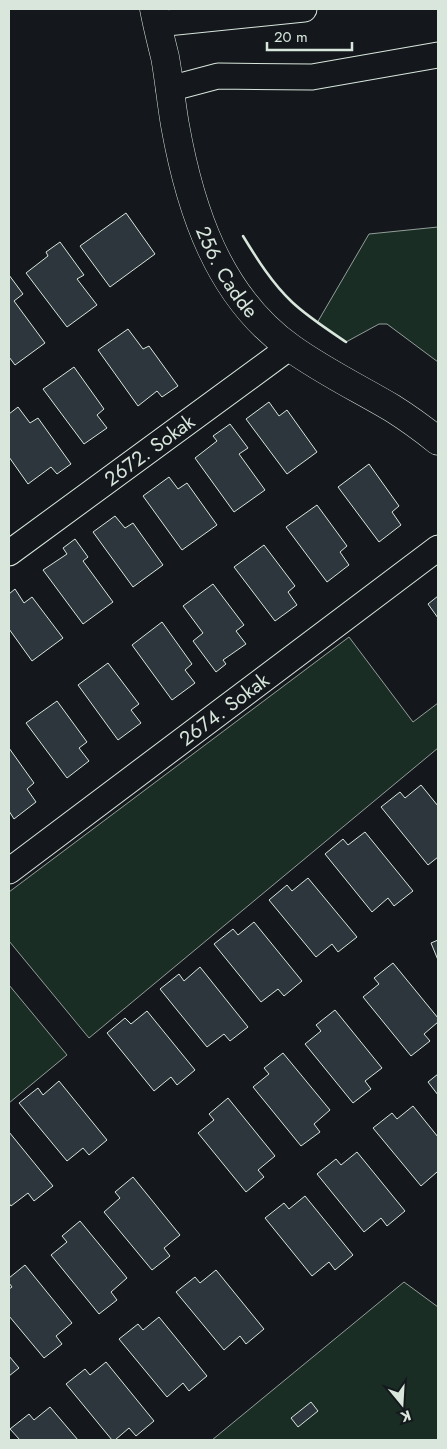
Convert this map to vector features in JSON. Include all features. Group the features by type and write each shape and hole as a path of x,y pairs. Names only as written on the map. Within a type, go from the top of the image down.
{"street":[{"path":"156,16 304,9"},
{"name":"256. Cadde","path":"156,16 188,185 200,223 214,255 228,280 245,305 267,329 290,347 324,370 391,408 438,441"},
{"path":"170,89 218,76 312,77 438,55"},
{"name":"2672. Sokak","path":"9,552 290,347"},
{"name":"2674. Sokak","path":"9,871 438,548"}],"green space":[{"path":"438,227 438,362 387,324 379,324 346,342 317,323 369,234"},
{"path":"349,637 413,722 438,703 438,748 89,1038 9,941 9,892"},
{"path":"9,985 67,1055 9,1103"},
{"path":"404,1282 438,1307 438,1440 212,1440"}],"building":[{"path":"126,213 155,254 110,287 80,246"},
{"path":"60,242 84,275 77,279 97,305 67,327 26,273 48,256 46,252"},
{"path":"9,275 23,294 14,301 45,343 15,365 9,357"},
{"path":"128,329 143,349 149,346 178,386 162,397 157,391 138,406 98,350"},
{"path":"74,367 104,409 97,415 107,428 84,444 43,389"},
{"path":"269,402 279,416 287,410 317,452 287,474 246,419"},
{"path":"18,407 30,423 38,418 71,464 57,474 51,467 28,484 9,457 9,414"},
{"path":"230,424 248,448 239,454 265,490 234,512 195,458 217,441 213,436"},
{"path":"369,464 399,506 392,512 401,525 379,542 338,487"},
{"path":"169,477 178,489 187,483 217,525 182,550 143,496"},
{"path":"317,505 347,546 340,552 349,565 327,582 286,527"},
{"path":"115,516 125,528 133,523 163,565 133,587 93,532"},
{"path":"75,539 88,557 83,561 113,602 83,624 43,570 67,554 63,548"},
{"path":"264,545 295,586 288,592 297,605 275,621 234,567"},
{"path":"213,584 244,625 236,631 246,644 223,660 226,664 216,672 193,641 203,633 183,606"},
{"path":"15,589 24,603 32,597 63,638 32,661 9,629 9,594"},
{"path":"438,596 438,618 428,604"},
{"path":"162,622 192,664 185,670 195,683 172,700 132,645"},
{"path":"108,663 139,704 131,710 141,723 118,740 78,685"},
{"path":"57,701 87,742 79,748 89,761 67,778 26,723"},
{"path":"9,748 34,783 27,789 36,802 14,819 9,811"},
{"path":"421,785 438,806 438,857 428,865 381,807 400,792 405,798"},
{"path":"365,832 413,891 394,906 388,898 372,912 325,854 343,839 348,845"},
{"path":"308,878 357,937 338,952 332,944 316,957 269,900 287,885 292,891"},
{"path":"254,922 302,981 284,996 278,989 261,1002 214,944 233,929 238,935"},
{"path":"438,940 438,960 431,943"},
{"path":"393,963 438,1018 438,1022 424,1034 430,1041 411,1056 363,997 379,984 374,978"},
{"path":"200,967 248,1027 230,1041 224,1034 207,1047 160,989 179,974 184,981"},
{"path":"335,1010 382,1068 365,1081 371,1089 353,1103 305,1044 321,1031 316,1025"},
{"path":"147,1011 195,1070 177,1085 171,1077 154,1091 107,1033 125,1018 131,1024"},
{"path":"283,1053 330,1110 314,1124 320,1132 301,1146 253,1087 269,1074 264,1068"},
{"path":"438,1074 438,1095 428,1082"},
{"path":"59,1081 107,1140 89,1155 83,1148 67,1161 19,1103 38,1088 43,1095"},
{"path":"228,1098 275,1156 258,1170 264,1177 246,1192 198,1133 214,1120 209,1114"},
{"path":"413,1106 438,1137 438,1174 437,1172 421,1186 373,1128 392,1113 397,1119"},
{"path":"9,1132 53,1186 34,1201 28,1193 11,1206 9,1203"},
{"path":"357,1152 405,1211 387,1226 381,1218 364,1232 317,1174 336,1159 341,1165"},
{"path":"133,1177 180,1235 164,1248 170,1256 152,1270 104,1212 120,1198 115,1192"},
{"path":"305,1196 353,1255 335,1270 329,1262 312,1276 265,1218 284,1203 289,1209"},
{"path":"80,1221 127,1278 111,1292 117,1300 99,1314 51,1255 67,1242 62,1236"},
{"path":"25,1265 72,1323 56,1336 62,1344 44,1358 9,1316 9,1289 12,1287 9,1283 9,1278"},
{"path":"216,1270 264,1329 246,1344 240,1336 224,1350 176,1292 195,1277 200,1283"},
{"path":"159,1317 207,1376 189,1391 183,1383 167,1397 119,1339 138,1324 143,1330"},
{"path":"9,1356 19,1368 9,1376"},
{"path":"106,1362 154,1421 136,1436 129,1428 115,1440 112,1440 66,1384 85,1369 90,1375"},
{"path":"311,1402 318,1411 298,1427 291,1418"},
{"path":"50,1407 78,1440 20,1440 10,1429 29,1414 34,1420"}],"wall":[{"path":"243,236 265,270 285,295 305,313 346,342"}]}
